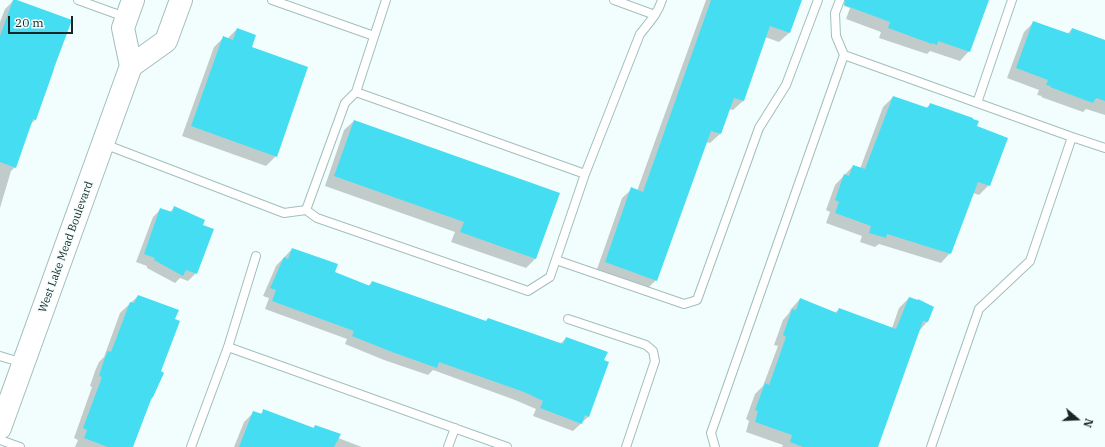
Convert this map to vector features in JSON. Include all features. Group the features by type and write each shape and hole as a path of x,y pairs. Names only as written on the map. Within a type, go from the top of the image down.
{"main road":[{"path":"129,9 122,28 131,66 166,41 181,0"},
{"name":"West Lake Mead Boulevard","path":"0,428 131,66"}],"lane":[{"path":"78,0 129,9"},
{"path":"272,0 374,36"},
{"path":"306,210 345,103 356,92 386,0"},
{"path":"614,0 655,15"},
{"path":"103,144 284,213 306,210 317,218 528,291 550,277 585,174 640,34 659,9 662,0"},
{"path":"556,260 684,304 698,300 759,128 786,85 818,0"},
{"path":"715,447 711,433 844,54 836,36 835,13 840,0"},
{"path":"977,103 1012,0"},
{"path":"844,54 1105,148"},
{"path":"356,92 585,174"},
{"path":"931,447 979,309 1030,261 1072,137"},
{"path":"191,447 228,347 256,256"},
{"path":"568,319 646,345 653,351 655,361 626,447"},
{"path":"228,347 507,447"},
{"path":"0,356 23,364"},
{"path":"448,447 455,428"},
{"path":"0,440 20,447"}],"building":[{"path":"13,0 17,0 72,20 36,120 33,119 16,168 0,162 0,36"},
{"path":"711,0 802,0 790,33 770,26 744,101 734,98 721,134 711,131 657,281 605,262 631,187 643,192"},
{"path":"845,0 989,0 970,52 938,41 937,45 932,44 888,28 890,22 844,5"},
{"path":"1033,21 1070,34 1072,28 1105,40 1105,101 1096,98 1093,103 1050,87 1051,86 1046,85 1048,80 1016,68"},
{"path":"237,28 256,35 252,47 308,67 277,157 191,126 223,36 233,40"},
{"path":"893,96 928,108 930,103 973,118 979,121 977,126 1008,138 990,186 978,182 951,254 887,234 886,238 869,233 871,226 835,213 839,202 835,200 844,174 849,176 853,165 865,169"},
{"path":"354,120 560,193 536,259 460,232 464,222 334,176"},
{"path":"174,206 205,220 203,225 214,229 197,274 186,270 183,276 154,260 155,258 144,254 160,208 172,212"},
{"path":"292,248 338,264 335,272 370,286 372,281 486,321 488,318 563,344 566,337 608,352 604,360 609,362 589,417 585,415 582,424 540,408 543,401 524,392 439,362 437,368 392,352 352,336 354,331 272,301 276,290 270,288 284,257 288,259"},
{"path":"138,295 179,310 175,319 180,321 161,371 164,373 152,397 133,447 108,447 84,438 87,430 83,428 102,377 99,376 104,360 108,351 111,352 130,302 134,303"},
{"path":"909,297 918,299 934,307 928,322 923,321 878,447 803,447 790,442 792,435 755,422 758,411 755,410 765,383 769,385 786,337 783,335 792,309 796,310 800,298 837,313 839,308 896,329"},
{"path":"263,409 314,428 315,425 341,434 334,447 239,447 253,411 262,414"}]}
